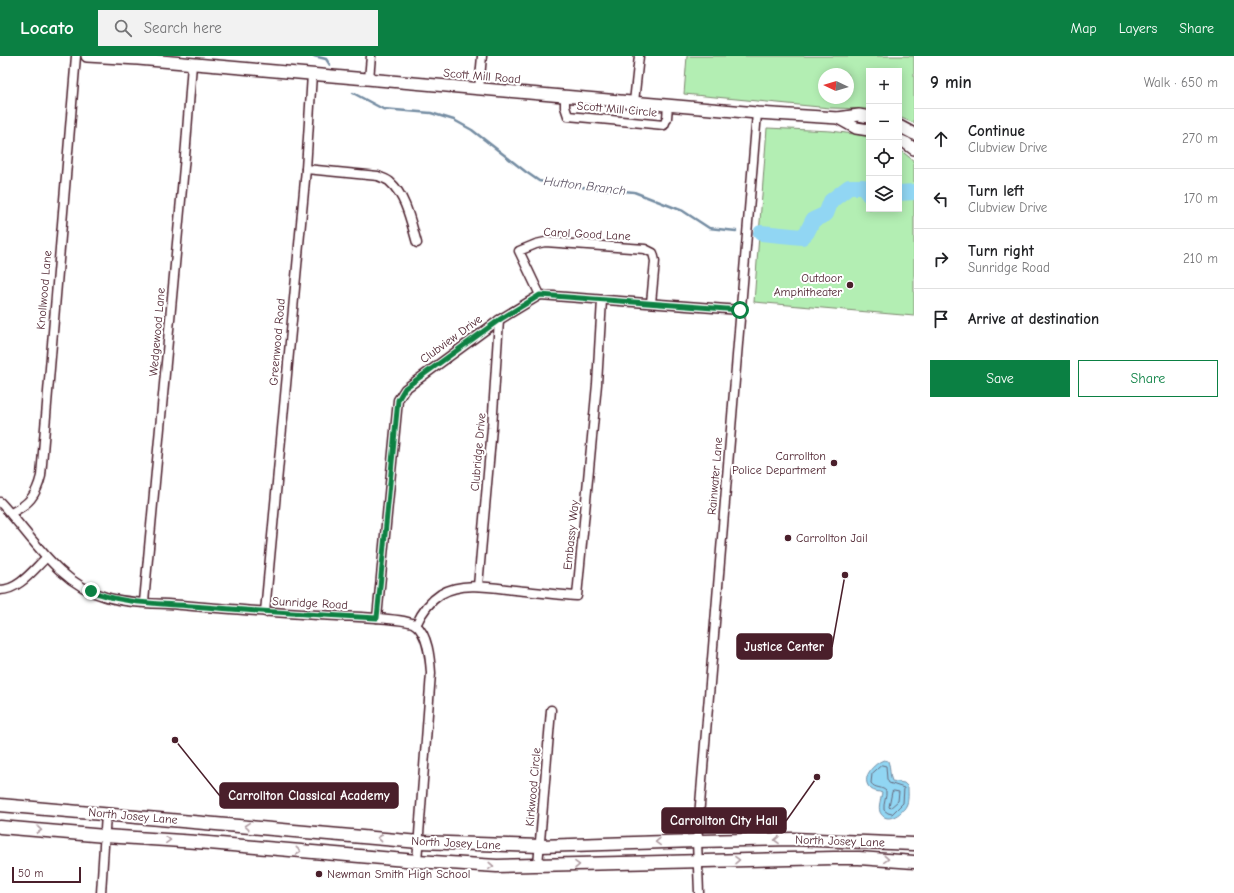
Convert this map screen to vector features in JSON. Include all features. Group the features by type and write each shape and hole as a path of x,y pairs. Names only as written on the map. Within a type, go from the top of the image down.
{"main road":[{"name":"North Josey Lane","path":"0,805 419,842 540,846 794,839 914,844"},
{"name":"North Josey Lane","path":"0,827 417,861 496,866 859,858 914,862"}],"street":[{"name":"Knollwood Lane","path":"11,513 24,507 33,498 38,487 40,476 76,56"},
{"name":"Scott Mill Road","path":"86,56 138,58 369,80 756,113 838,118"},
{"path":"369,80 371,56"},
{"path":"479,89 482,56"},
{"path":"634,102 639,56"},
{"name":"Wedgewood Lane","path":"144,602 186,145 192,64"},
{"name":"Greenwood Road","path":"265,612 306,170 312,74"},
{"name":"Scott Mill Circle","path":"565,96 565,107 568,116 664,125 667,118 668,105"},
{"name":"Rainwater Lane","path":"699,893 697,841 756,113"},
{"path":"838,118 859,115 866,116"},
{"path":"838,118 856,128 866,130"},
{"path":"902,128 914,134"},
{"path":"902,141 914,150"},
{"path":"306,170 378,176 388,180 401,194 417,243"},
{"name":"Carol Good Lane","path":"540,295 519,251 545,242 637,248 645,249 653,253 655,261 651,303"},
{"path":"540,295 740,310"},
{"name":"Clubview Drive","path":"377,618 398,400 405,388 499,320 540,295"},
{"name":"Embassy Way","path":"416,625 429,605 440,595 459,588 478,586 577,596 592,439 602,300"},
{"name":"Clubridge Drive","path":"478,586 492,428 499,320"},
{"name":"Sunridge Road","path":"0,502 11,513 46,558 76,582 91,591 106,597 144,602 265,612 377,618 410,622 416,625"},
{"path":"0,590 6,590 18,584 46,558"},
{"path":"416,625 426,640 430,657 431,673 417,861"},
{"name":"Kirkwood Circle","path":"538,865 551,710"},
{"path":"101,893 106,814"}],"green space":[{"path":"687,56 914,56 914,123 902,118 902,68 866,68 866,109 830,108 684,94"},
{"path":"767,128 831,131 866,136 866,212 902,212 902,151 914,161 914,316 754,302"}],"water":[{"path":"884,760 888,761 892,781 904,783 908,787 908,799 906,806 898,815 890,818 883,816 879,810 882,793 871,789 867,781 867,776 872,768"}],"waterway":[{"name":"Hutton Branch","path":"314,56 326,59 330,65"},
{"name":"Hutton Branch","path":"353,93 383,109 431,113 454,120 472,130 539,181 559,185 634,192 683,211 709,228 736,231"},
{"name":"Hutton Branch","path":"761,233 802,237 807,232 813,220 826,214 831,201 849,187 863,187 866,191"},
{"name":"Hutton Branch","path":"902,193 914,192"}],"place":[{"name":"Outdoor Amphitheater","path":"850,285"},
{"name":"Carrollton Police Department","path":"834,463"},
{"name":"Carrollton Jail","path":"788,538"},
{"name":"Justice Center","path":"845,575"},
{"name":"Carrollton Classical Academy","path":"175,740"},
{"name":"Carrollton City Hall","path":"817,777"},
{"name":"Newman Smith High School","path":"319,874"}],"route":[{"path":"91,591 106,597 121,600 265,612 377,618 398,400 405,388 499,320 540,295 740,310"}]}
